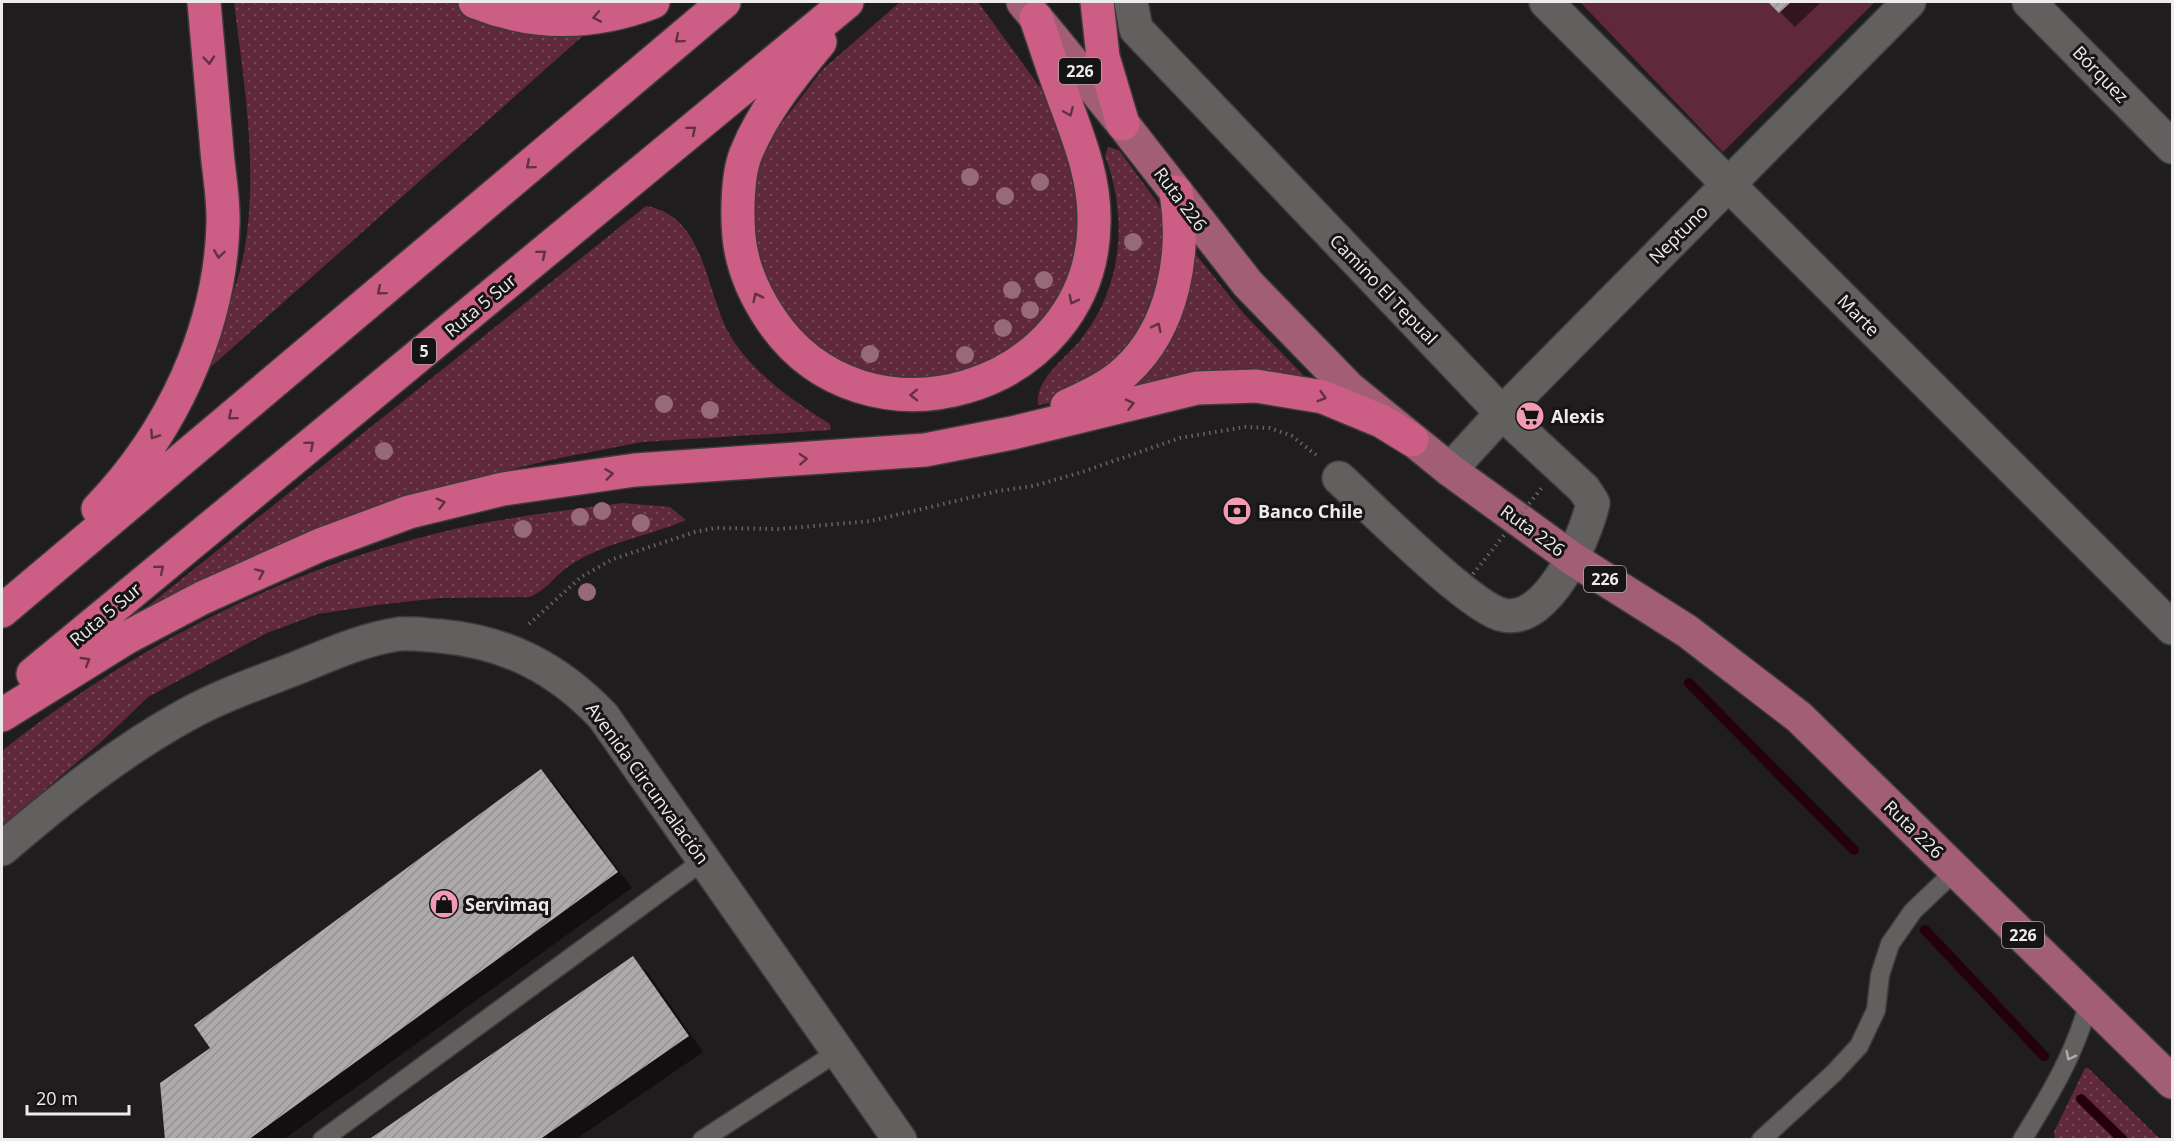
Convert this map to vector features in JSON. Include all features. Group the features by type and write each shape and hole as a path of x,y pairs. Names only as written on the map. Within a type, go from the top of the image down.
{"highway":[{"path":"2,610 116,490 179,395 196,359 213,297 223,223 204,2"},
{"path":"475,2 526,18 556,22 595,18 653,2"},
{"path":"2,610 724,2"},
{"name":"Ruta 5 Sur","path":"2,700 847,2"},
{"path":"854,2 771,107 745,153 738,219 740,249 748,277 760,304 797,350 820,368 846,381 874,391 903,395 933,395 961,390 988,381 1013,367 1036,349 1055,329 1072,305 1083,279 1092,242 1092,194 1080,138 1029,10"},
{"path":"1097,2 1103,57 1124,124"},
{"path":"1012,433 1110,384 1140,356 1158,326 1175,276 1181,226 1176,192"},
{"path":"2,716 116,643 192,603 320,545 409,512 503,489 603,474 719,463 864,456 925,450 1012,433 1197,388 1256,386 1290,390 1333,400 1381,421 1412,440"}],"main road":[{"name":"Ruta 226","path":"1029,10 1124,124 1216,246 1272,311 1349,388 1450,470 1573,559 1687,631 1799,717 2172,1082"}],"street":[{"name":"Marte","path":"1546,2 2172,628"},
{"name":"Neptuno","path":"1450,470 1502,413 1909,2"},
{"name":"Bórquez","path":"2029,2 2172,147"},
{"name":"Camino El Tepual","path":"1133,15 1502,413 1584,489 1593,503 1573,559"},
{"path":"1339,478 1438,569 1479,603 1503,615 1524,615 1533,608 1573,559"},
{"name":"Avenida Circunvalación","path":"2,849 59,800 141,742 187,714 240,690 362,643 399,634 464,639 507,650 559,676 603,716 900,1140"}],"lane":[{"path":"322,1140 704,860"},
{"path":"1761,1140 1834,1073 1858,1046 1876,1010 1880,975 1890,944 1913,911 1956,870"},
{"path":"2022,1140 2052,1092 2075,1045 2089,1001"},
{"path":"702,1140 838,1052"}],"path":[{"path":"507,650 548,605 581,577 613,559 715,528 779,529 871,521 998,491 1033,486 1079,473 1180,438 1245,427 1270,428 1293,436 1339,478"},
{"path":"1473,573 1544,484"}],"shaded area":[{"path":"234,2 621,2 195,381 230,302 244,253 248,222 250,159 248,127"},
{"path":"900,2 978,2 1045,94 1068,158 1083,224 1073,284 1001,369 884,388 800,343 756,266 751,197 760,164 777,129 823,69"},
{"path":"1580,2 1875,2 1723,152"},
{"path":"1108,147 1119,150 1157,202 1164,219 1166,240 1154,299 1132,341 1088,385 1050,403 1038,405 1038,395 1047,377 1076,346 1096,317 1113,273 1118,250 1119,226 1117,203 1105,156"},
{"path":"646,206 666,213 681,225 693,241 702,259 722,319 741,351 776,386 830,424 831,430 642,442 555,459 463,481 325,525 212,576 138,614"},
{"path":"1193,251 1245,315 1308,380 1251,368 1207,372 1134,387 1155,363 1178,323 1190,282"},
{"path":"622,503 670,507 686,520 596,551 569,566 541,591 530,597 440,598 377,605 318,614 267,633 148,697 101,742 2,826 2,751 50,714 101,680 208,618 321,569 379,549 484,523"},
{"path":"2085,1068 2088,1068 2160,1139 2055,1139 2054,1132"}],"building":[{"path":"1768,2 1791,2 1779,13"},
{"path":"541,769 618,872 248,1140 165,1140 160,1083 210,1048 194,1025"},
{"path":"633,956 689,1036 539,1140 368,1140"}],"waterway":[{"path":"1689,683 1854,850"},
{"path":"1925,930 2044,1056"},
{"path":"2081,1099 2123,1140"}],"place":[{"name":"Alexis","path":"1530,416"},
{"name":"Banco Chile","path":"1237,511"},
{"name":"Servimaq","path":"444,904"}]}
